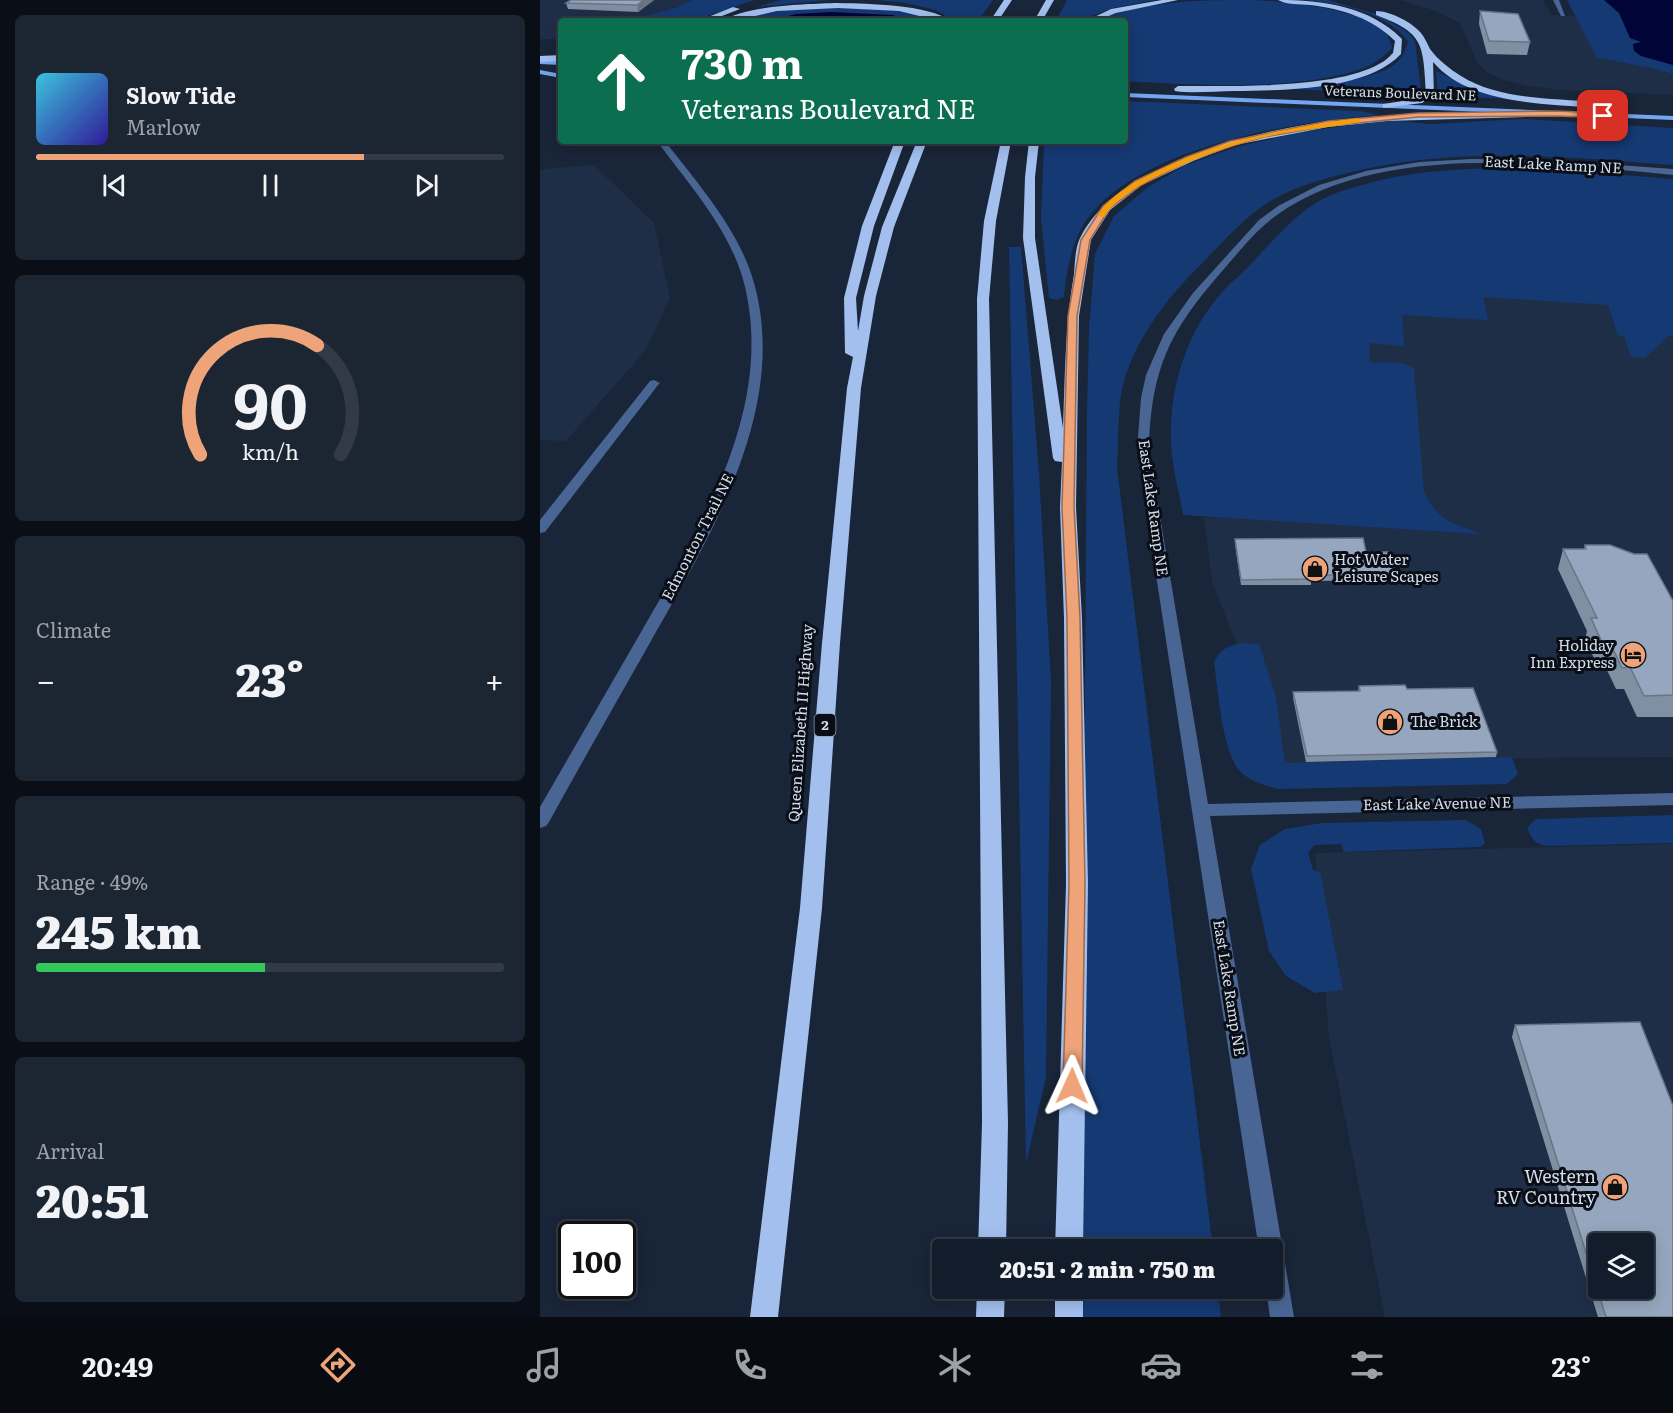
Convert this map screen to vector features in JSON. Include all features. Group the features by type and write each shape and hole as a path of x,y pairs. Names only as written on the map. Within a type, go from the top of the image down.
{"highway":[{"path":"996,18 1008,0"},
{"path":"1040,18 1050,0"},
{"path":"1097,18 1114,11 1173,0"},
{"path":"1178,89 1259,88 1314,83 1367,72 1388,63 1398,53 1399,41 1390,29 1371,19 1324,6 1282,0"},
{"path":"1337,0 1389,16 1411,27 1424,40 1431,93 1425,99 1386,106"},
{"path":"711,18 761,2"},
{"path":"737,18 778,7 838,2 897,5 926,11 941,18"},
{"path":"1427,50 1441,68 1473,85 1532,98 1596,105"},
{"path":"540,61 558,58"},
{"path":"1070,1239 1077,884 1073,618 1068,507 1072,316 1085,240 1106,208 1138,183 1189,159 1233,143 1328,123 1418,115 1557,114"},
{"path":"854,388 850,298 868,226 899,144"},
{"name":"Queen Elizabeth II Highway","path":"764,1317 812,908 831,643 854,388 870,296 888,227 921,144"},
{"path":"992,1239 995,1123 983,299 990,221 1005,144"},
{"path":"1034,144 1030,177 1029,237 1068,507"},
{"path":"990,1317 991,1299"},
{"path":"1069,1299 1069,1317"}],"main road":[{"path":"540,61 558,63"},
{"path":"540,72 558,74"},
{"name":"Veterans Boulevard NE","path":"1128,86 1607,105"},
{"name":"Veterans Boulevard NE","path":"1128,95 1673,118"}],"street":[{"path":"1556,0 1563,15"},
{"name":"Edmonton Trail NE","path":"540,822 705,528 734,465 749,413 755,371 757,326 749,284 733,241 663,144"},
{"name":"East Lake Ramp NE","path":"1269,1239 1143,450 1142,419 1151,370 1169,330 1184,308 1248,238 1280,208 1309,193 1344,180 1419,165 1486,161 1548,162 1673,172"},
{"path":"540,529 654,383"},
{"name":"East Lake Avenue NE","path":"1201,810 1673,799"},
{"path":"1279,1299 1282,1317"}],"shaded area":[{"path":"540,0 692,0 675,8 637,18 558,18 558,39 540,39"},
{"path":"692,0 754,0 701,18 637,18 675,8"},
{"path":"781,0 829,0 756,7"},
{"path":"874,0 993,0 980,18 950,18 935,10 906,3"},
{"path":"1067,0 1155,0 1113,8 1087,18 1058,18"},
{"path":"1252,0 1324,8 1363,19 1378,26 1387,35 1392,48 1363,68 1332,77 1304,81 1243,85 1128,81 1128,18 1106,18 1154,5 1193,1"},
{"path":"1304,0 1328,0 1379,15 1409,33 1415,42 1421,90 1406,95 1275,88 1342,81 1378,73 1391,67 1400,59 1408,42 1388,23 1375,16 1347,7"},
{"path":"1400,0 1543,0 1551,15 1576,16 1597,58 1673,74 1673,95 1560,90 1528,86 1501,79 1488,73 1478,64 1460,23 1436,11"},
{"path":"1567,0 1673,0 1673,74 1597,58"},
{"path":"1604,0 1673,0 1673,65 1641,56 1634,51 1633,44 1641,42 1630,38 1619,13"},
{"path":"803,6 909,11 926,18 747,18"},
{"path":"831,12 892,15 903,18 781,18 796,14"},
{"path":"1436,71 1462,84 1513,99 1438,96"},
{"path":"1128,101 1361,111 1378,115 1302,124 1214,144 1171,160 1133,179 1102,203 1080,231 1069,263 1064,297 1056,300 1049,298 1041,218 1044,144 1128,144"},
{"path":"1522,119 1673,128 1673,165 1552,157 1472,156 1392,164 1319,181 1277,197 1251,215 1193,272 1156,316 1146,332 1129,366 1123,385 1117,467 1212,1239 1081,1239 1087,412 1089,327 1095,254 1114,216 1148,187 1186,165 1236,147 1301,132 1386,120 1431,124"},
{"path":"594,165 654,223 670,298 645,351 566,441 540,440 540,171"},
{"path":"1524,167 1673,179 1673,335 1668,336 1645,358 1631,357 1624,336 1618,335 1608,305 1483,297 1488,320 1402,315 1404,346 1370,343 1369,362 1399,363 1414,369 1424,492 1429,502 1447,520 1482,534 1183,515 1171,443 1173,402 1182,362 1190,343 1199,324 1226,287 1249,267 1292,221 1319,201 1342,191 1405,175"},
{"path":"1673,193 1673,757 1516,758 1283,765 1212,581 1204,517 1237,518 1211,401 1233,318"},
{"path":"1009,247 1021,247 1039,473 1051,681 1046,1077 1026,1163"},
{"path":"1242,643 1259,644 1276,697 1285,763 1512,757 1518,774 1507,784 1277,789 1255,781 1243,774 1230,754 1222,722 1214,663 1225,649"},
{"path":"1673,815 1673,843 1546,846 1534,840 1527,828 1536,819"},
{"path":"1466,820 1481,829 1485,844 1479,847 1344,852 1341,844 1315,845 1308,852 1313,870 1320,872 1343,990 1315,993 1286,976 1269,951 1251,869 1260,845 1285,829 1322,823"},
{"path":"1673,844 1673,1317 1385,1317 1329,1038 1315,853"},
{"path":"1081,1299 1219,1299 1221,1317 1081,1317"}],"building":[{"path":"571,0 644,0 637,5 566,3"},
{"path":"1480,11 1518,14 1530,42 1489,41"},
{"name":"Hot Water Leisure Scapes","path":"1363,538 1366,552 1388,552 1395,575 1310,575 1311,579 1241,580 1235,539"},
{"name":"Holiday Inn Express","path":"1585,545 1610,545 1634,554 1647,554 1673,601 1673,695 1644,696 1630,667 1622,668 1613,649 1605,649 1591,618 1597,618 1563,549 1586,549"},
{"name":"The Brick","path":"1405,685 1407,689 1473,688 1497,752 1307,756 1293,692 1360,691 1359,686"},
{"name":"Western RV Country","path":"1640,1022 1673,1106 1673,1317 1606,1317 1600,1299 1654,1299 1654,1233 1588,1233 1588,1259 1515,1025"}],"slow traffic":[{"path":"1101,216 1106,208 1138,183 1189,159 1233,143 1280,132 1358,120"}],"place":[{"name":"Hot Water Leisure Scapes","path":"1315,569"},
{"name":"Holiday Inn Express","path":"1633,655"},
{"name":"The Brick","path":"1390,722"},
{"name":"Western RV Country","path":"1615,1187"}],"route":[{"path":"1072,1086 1077,884 1073,618 1068,507 1072,316 1085,240 1106,208 1138,183 1189,159 1233,143 1264,135 1328,123 1418,115 1603,116"}]}
